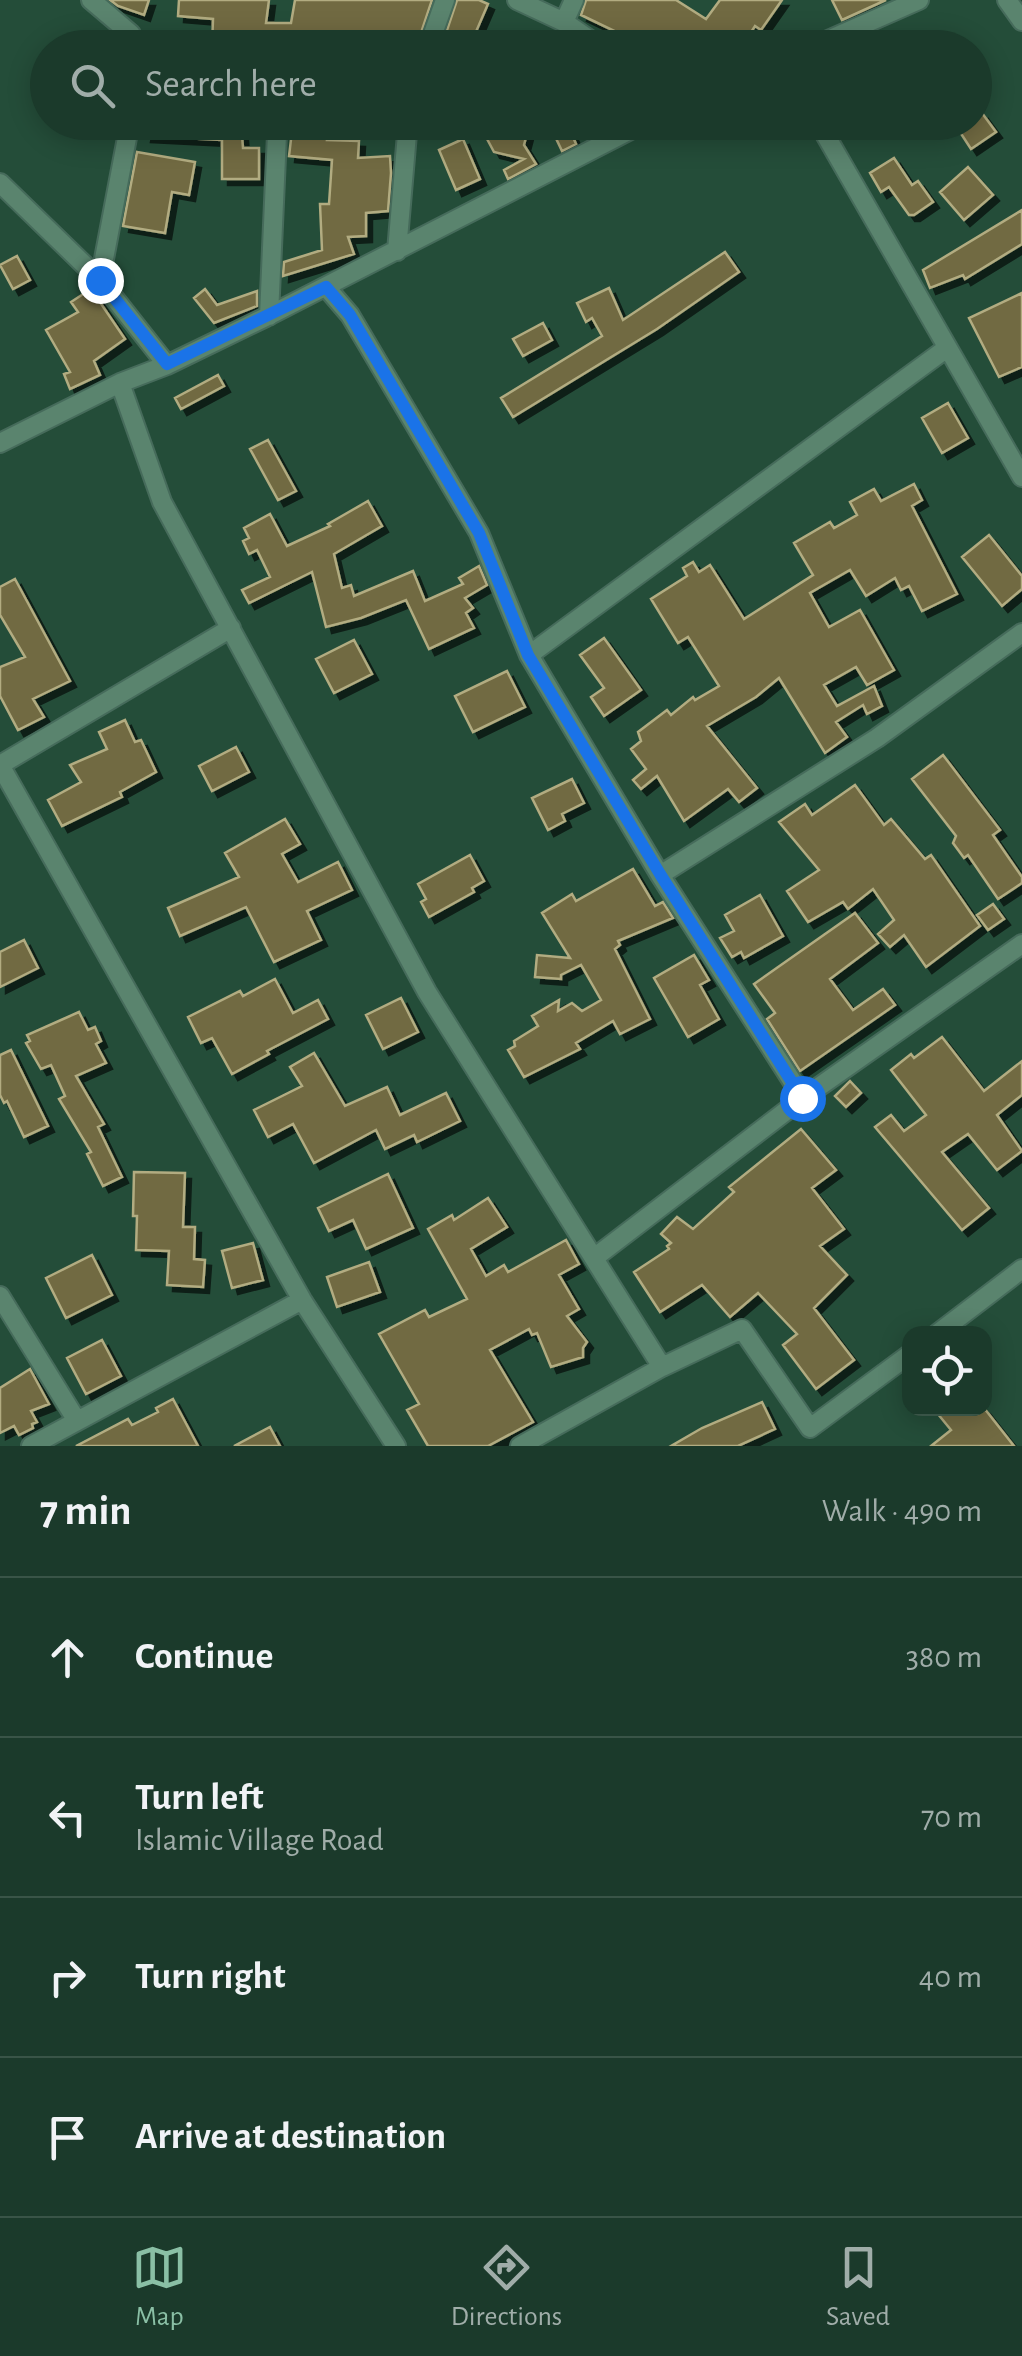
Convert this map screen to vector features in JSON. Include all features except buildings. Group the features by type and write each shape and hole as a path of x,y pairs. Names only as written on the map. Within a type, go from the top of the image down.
{"street":[{"path":"434,30 445,0"},
{"path":"517,0 576,30"},
{"path":"564,22 574,0"},
{"path":"1007,0 1022,21"},
{"path":"849,30 911,1"},
{"path":"101,3 127,30"},
{"path":"100,280 127,140"},
{"path":"268,316 277,140"},
{"path":"396,250 406,140"},
{"path":"0,443 268,316 611,140"},
{"path":"828,140 1022,477"},
{"path":"0,184 100,280 167,364"},
{"path":"326,287 350,315 479,533 528,655 802,1098"},
{"path":"528,655 946,348"},
{"path":"120,383 162,502 427,992 662,1367"},
{"path":"231,628 0,764 302,1300 396,1446"},
{"path":"660,874 878,738 1022,632"},
{"path":"594,1258 802,1098 1022,944"},
{"path":"947,1326 1022,1269"},
{"path":"0,1296 77,1421"},
{"path":"31,1446 302,1300"},
{"path":"520,1446 662,1367 742,1329 820,1446"},
{"path":"810,1428 902,1360"}],"route":[{"path":"100,280 167,364 326,287 350,315 479,533 528,655 802,1098"}]}
